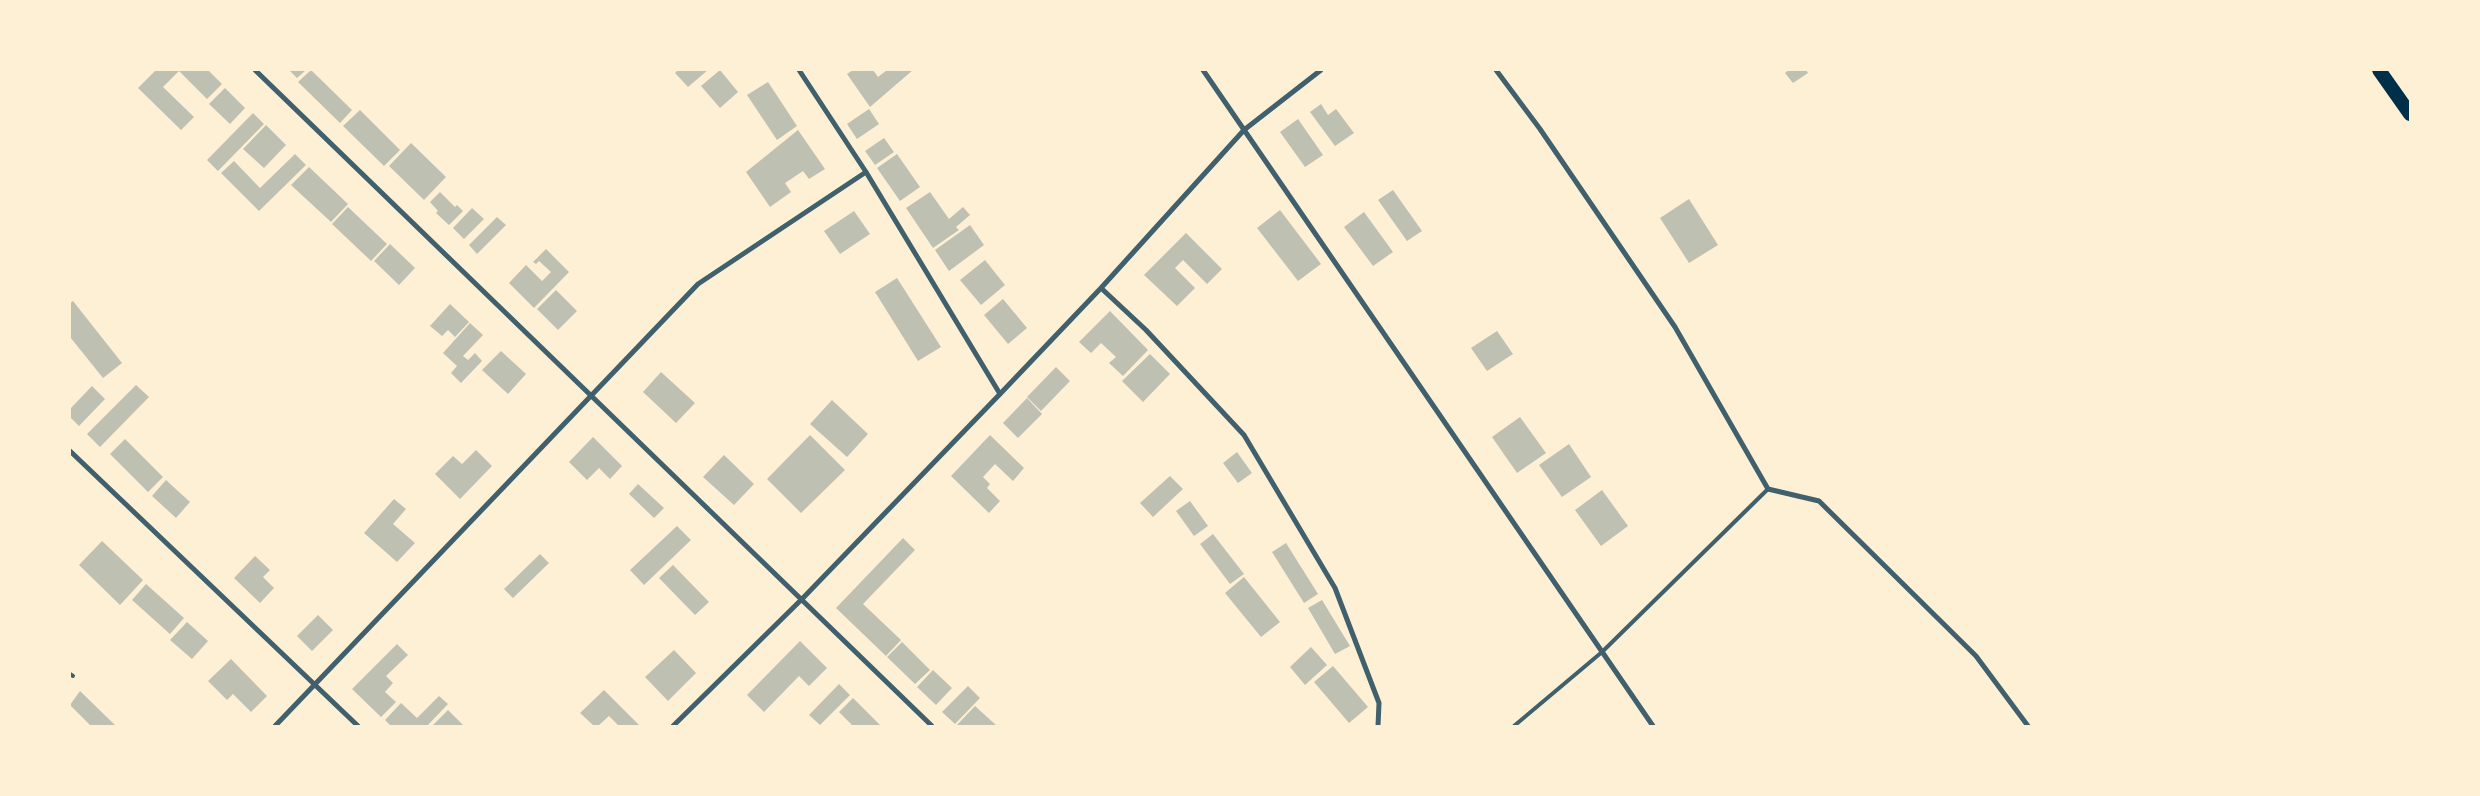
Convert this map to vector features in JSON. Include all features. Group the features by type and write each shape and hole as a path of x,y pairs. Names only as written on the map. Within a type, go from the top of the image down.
{"highway":[{"path":"2379,70 2410,114"}],"street":[{"path":"254,70 932,726"},
{"path":"799,70 866,172 1000,394"},
{"path":"1203,70 1653,726"},
{"path":"673,726 802,599 1000,394 1101,288 1244,130 1321,70"},
{"path":"1496,70 1540,129 1675,328 1768,489 1819,502 1976,656 2028,726"},
{"path":"275,726 698,284 866,172"},
{"path":"1101,288 1146,330 1244,436 1335,588 1379,703 1378,726"},
{"path":"70,451 358,726"}],"lane":[{"path":"1514,726 1602,652 1768,489"}],"building":[{"path":"156,70 208,70 222,84 207,99 179,71 163,87 194,117 181,130 138,88"},
{"path":"289,70 306,70 297,78"},
{"path":"311,70 352,110 340,123 298,82"},
{"path":"678,70 708,70 688,87 675,73"},
{"path":"720,70 738,92 720,108 701,86"},
{"path":"853,70 873,70 878,77 887,70 913,70 870,107 847,74"},
{"path":"1789,70 1806,70 1808,73 1793,83 1785,73"},
{"path":"768,82 797,126 777,140 747,95"},
{"path":"225,88 245,108 230,124 209,104"},
{"path":"1321,104 1328,115 1336,109 1354,133 1335,146 1310,112"},
{"path":"869,109 879,124 857,139 847,124"},
{"path":"360,110 400,150 384,166 343,126"},
{"path":"253,113 264,124 218,171 207,160"},
{"path":"1298,119 1323,155 1305,167 1280,132"},
{"path":"266,125 286,145 264,168 243,149"},
{"path":"798,130 825,169 809,179 803,171 785,183 791,192 770,207 746,172"},
{"path":"884,138 894,152 875,165 865,151"},
{"path":"411,143 446,177 424,200 389,166"},
{"path":"295,154 306,165 259,211 221,173 234,161 260,188"},
{"path":"897,154 920,187 900,201 877,168"},
{"path":"309,167 348,204 331,222 291,185"},
{"path":"1393,190 1422,231 1407,241 1378,200"},
{"path":"440,192 455,207 457,205 463,211 449,225 436,213 438,211 430,202"},
{"path":"930,192 949,219 963,207 970,215 956,227 959,230 933,248 906,208"},
{"path":"1689,199 1718,245 1689,263 1660,218"},
{"path":"348,207 387,244 371,261 332,224"},
{"path":"472,208 484,219 464,239 453,228"},
{"path":"1280,210 1321,264 1298,281 1257,228"},
{"path":"854,211 870,234 840,254 824,231"},
{"path":"1364,212 1393,252 1373,266 1344,227"},
{"path":"497,217 506,225 477,254 469,245"},
{"path":"970,225 984,245 949,271 935,250"},
{"path":"1186,233 1222,269 1207,284 1183,260 1175,268 1195,288 1177,306 1144,275"},
{"path":"390,244 415,268 399,285 374,261"},
{"path":"546,249 569,272 534,308 509,283 526,265 542,281 551,272 539,261 536,264 533,262"},
{"path":"985,260 1005,285 981,305 960,280"},
{"path":"897,278 941,347 918,361 875,292"},
{"path":"556,290 577,311 558,330 537,309"},
{"path":"1003,299 1027,328 1008,344 984,315"},
{"path":"73,301 122,363 103,378 70,337 70,303"},
{"path":"450,304 469,322 455,337 448,330 442,336 430,326"},
{"path":"1110,311 1148,350 1123,376 1109,363 1116,357 1101,343 1091,353 1079,342"},
{"path":"470,323 483,335 463,356 468,360 475,353 482,361 461,383 451,373 457,366 443,353"},
{"path":"1497,331 1513,354 1487,371 1471,348"},
{"path":"501,351 526,374 508,394 482,370"},
{"path":"1150,354 1170,374 1143,402 1122,381"},
{"path":"1056,367 1070,381 1041,411 1027,397"},
{"path":"661,372 695,403 676,423 643,392"},
{"path":"136,385 149,397 100,447 87,434"},
{"path":"92,386 105,399 79,426 70,417 70,409"},
{"path":"1027,398 1042,414 1018,438 1003,423"},
{"path":"832,400 868,434 847,457 810,424"},
{"path":"1520,417 1546,453 1517,473 1492,437"},
{"path":"810,435 845,470 801,513 767,479"},
{"path":"990,435 1024,468 1013,481 995,464 983,477 990,484 987,488 1000,501 989,513 951,476"},
{"path":"593,437 622,466 610,479 599,468 587,480 569,462"},
{"path":"125,439 163,477 148,492 110,454"},
{"path":"1569,444 1591,477 1562,497 1539,465"},
{"path":"476,450 492,466 460,499 435,474 453,456 462,464"},
{"path":"1237,452 1252,473 1238,483 1223,463"},
{"path":"724,455 754,484 734,505 703,477"},
{"path":"1170,476 1183,489 1153,517 1140,503"},
{"path":"166,480 190,502 176,518 152,496"},
{"path":"638,484 664,508 654,518 629,494"},
{"path":"1602,490 1628,526 1601,546 1575,510"},
{"path":"394,499 406,509 393,524 415,543 397,562 364,533"},
{"path":"1190,501 1208,526 1194,536 1176,511"},
{"path":"677,526 691,540 644,585 630,570"},
{"path":"1213,534 1244,574 1230,584 1200,544"},
{"path":"903,538 915,550 863,604 901,640 886,656 836,608"},
{"path":"102,541 143,580 120,605 79,565"},
{"path":"1286,543 1318,594 1304,603 1272,552"},
{"path":"540,554 549,563 513,598 504,589"},
{"path":"255,556 270,570 263,577 274,588 260,603 234,578"},
{"path":"673,565 709,602 695,615 659,578"},
{"path":"1244,577 1280,622 1261,637 1225,593"},
{"path":"146,584 184,618 170,634 132,600"},
{"path":"1322,600 1350,646 1335,654 1308,608"},
{"path":"318,615 333,630 312,651 297,636"},
{"path":"187,622 208,641 192,659 170,640"},
{"path":"800,641 827,668 809,686 799,676 764,712 747,695"},
{"path":"902,642 930,670 915,684 887,657"},
{"path":"397,644 408,655 386,676 393,683 385,692 396,702 381,717 352,689"},
{"path":"1311,647 1327,665 1305,685 1290,667"},
{"path":"674,650 696,673 668,701 645,677"},
{"path":"231,659 267,696 251,712 233,694 227,700 208,681"},
{"path":"1333,666 1368,707 1349,723 1314,682"},
{"path":"933,670 952,688 936,705 917,687"},
{"path":"839,684 850,695 820,725 809,715"},
{"path":"968,686 980,698 955,724 942,712"},
{"path":"604,690 640,726 619,726 609,716 598,726 594,726 580,713"},
{"path":"80,691 116,726 91,726 70,705"},
{"path":"439,696 448,704 427,726 391,726 385,720 401,703 417,718"},
{"path":"853,698 881,726 853,726 839,712"},
{"path":"975,706 997,726 956,726"},
{"path":"448,710 464,726 432,726"}]}
